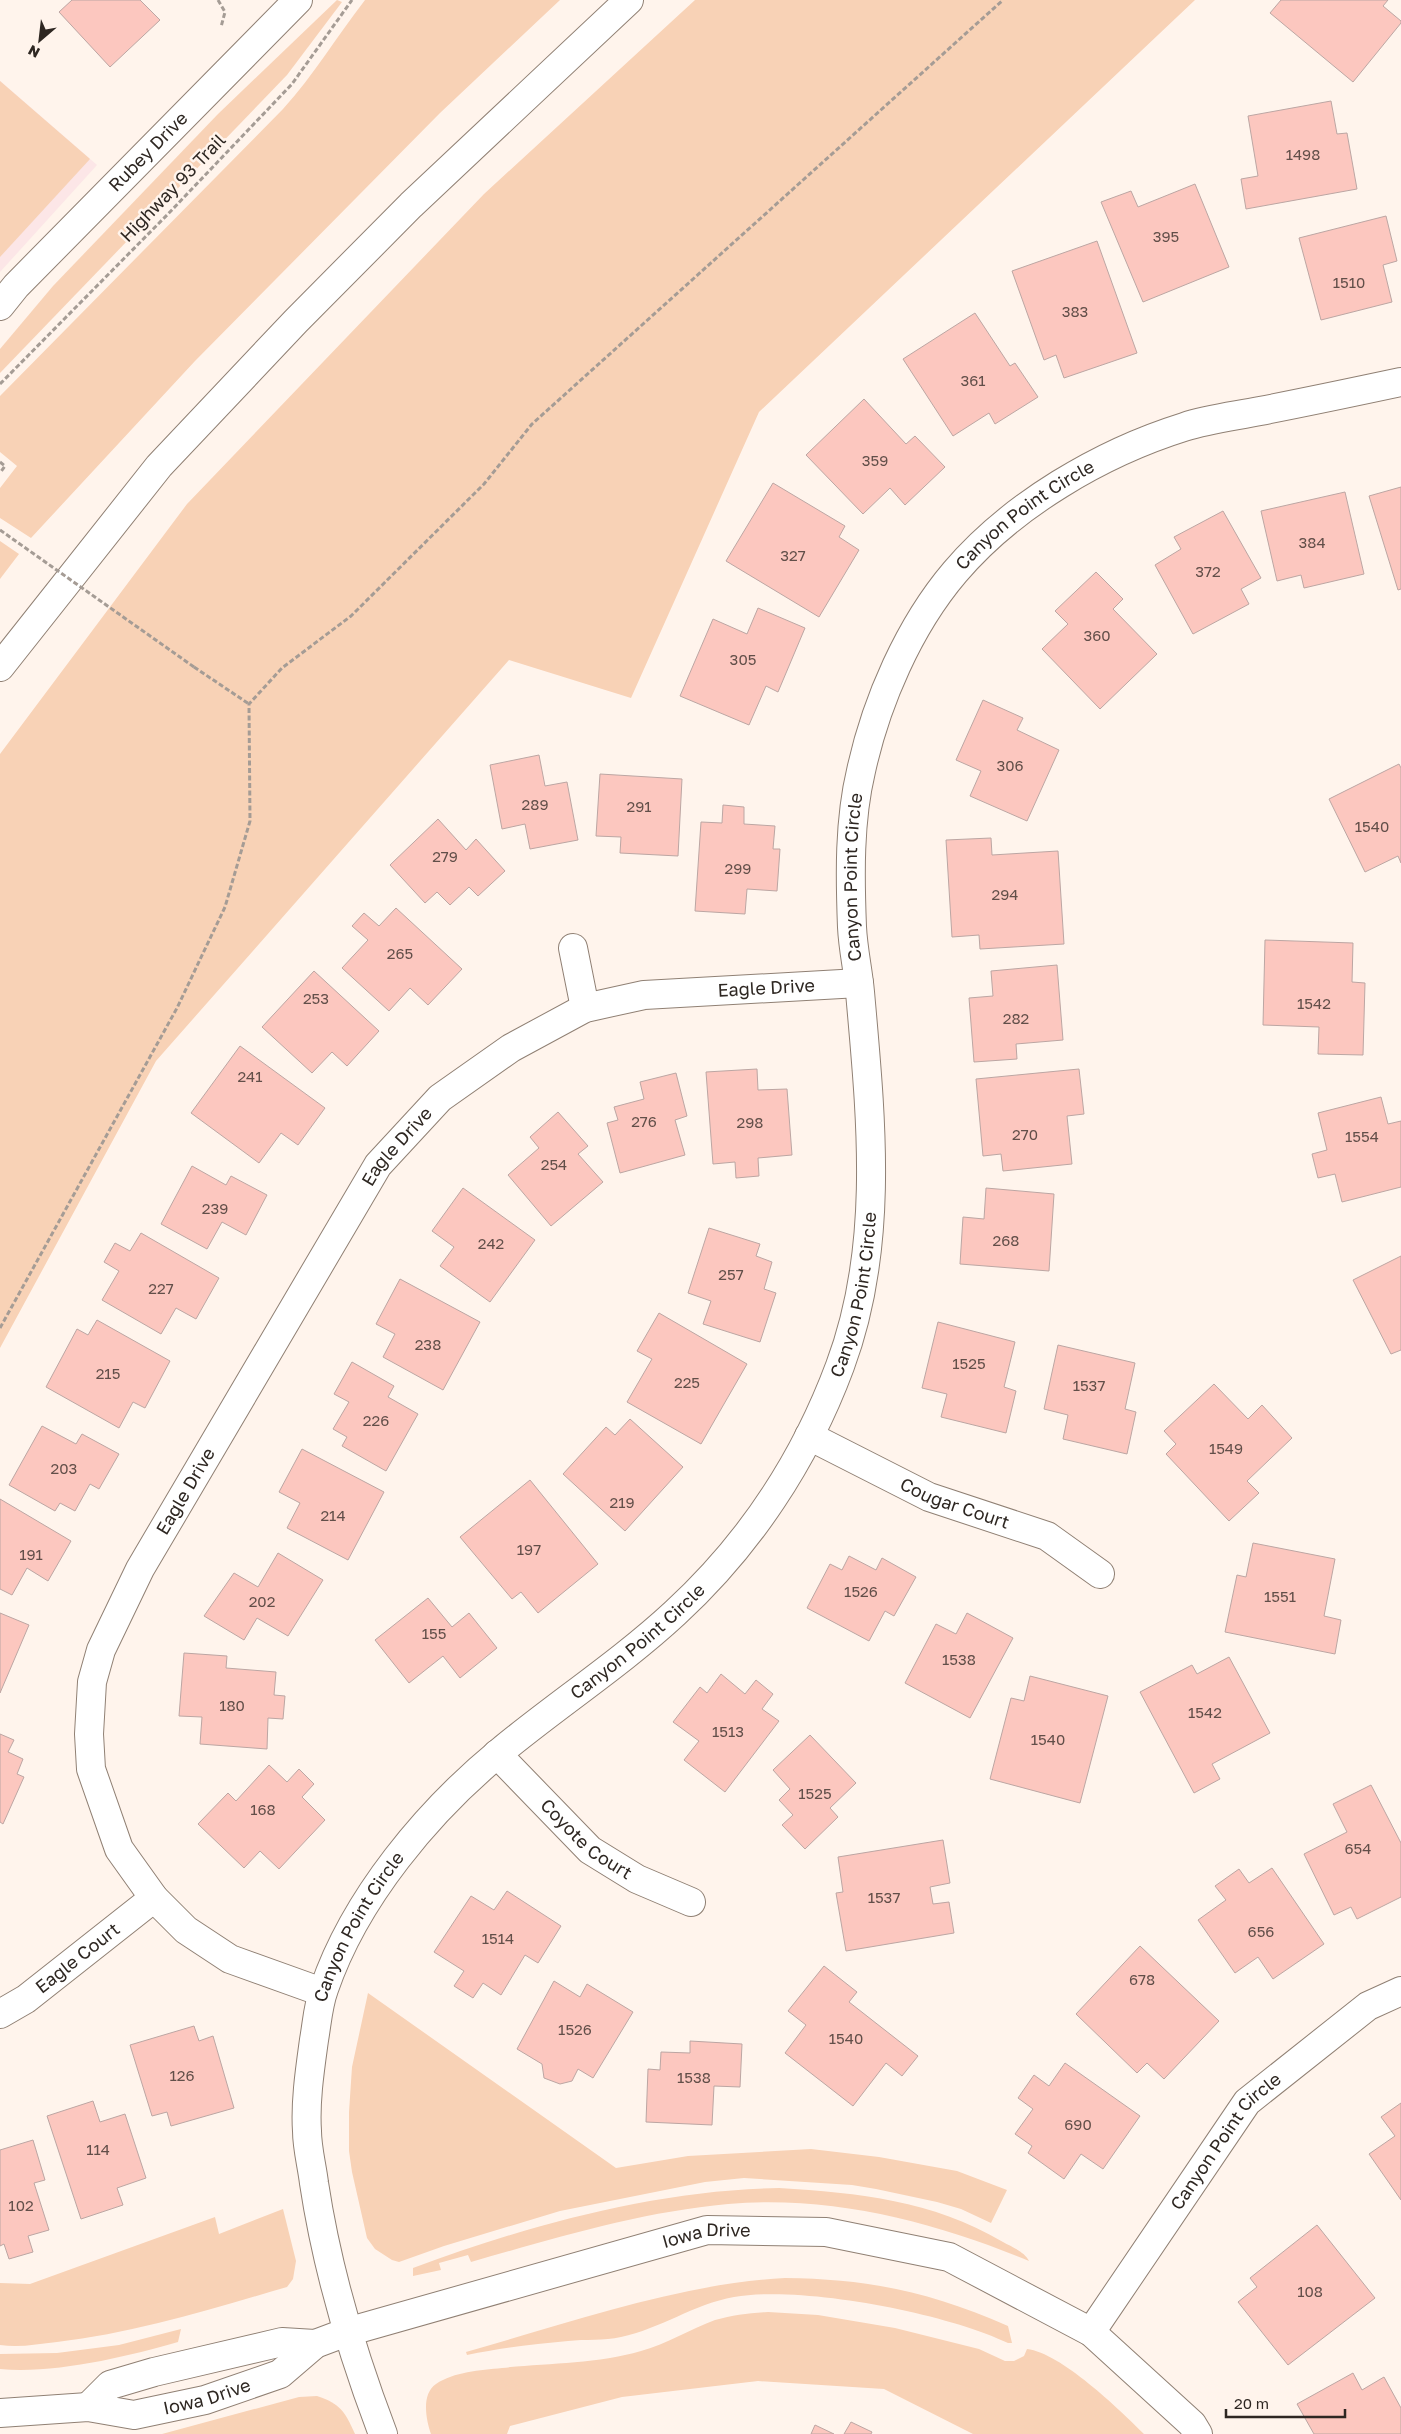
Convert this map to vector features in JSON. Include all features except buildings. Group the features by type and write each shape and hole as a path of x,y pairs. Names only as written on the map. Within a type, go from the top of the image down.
{"main road":[{"path":"0,667 159,466 289,328 412,205 629,0"},
{"name":"Rubey Drive","path":"0,306 23,279 285,4"},
{"name":"Canyon Point Circle","path":"383,2434 347,2332 322,2235 307,2130 312,2056 322,1992 353,1924 392,1865 441,1806 496,1754 673,1615 725,1564 773,1501 808,1436 843,1357 863,1292 870,1234 871,1129 859,983 852,934 852,842 860,773 882,700 911,635 954,573 1006,522 1076,475 1128,447 1190,424 1401,382"},
{"path":"573,948 584,1008"},
{"name":"Eagle Drive","path":"322,1992 230,1959 186,1930 154,1898 119,1849 92,1769 89,1734 92,1682 101,1650 136,1578 378,1165 440,1098 511,1048 584,1008 644,994 859,983"},
{"name":"Cougar Court","path":"808,1436 929,1497 1047,1536 1100,1574"},
{"name":"Coyote Court","path":"496,1754 590,1850 638,1880 691,1902"},
{"name":"Eagle Court","path":"0,2014 26,1999 154,1898"},
{"name":"Canyon Point Circle","path":"1090,2332 1247,2102 1368,2006 1401,1991"},
{"name":"Iowa Drive","path":"0,2413 88,2407 134,2415 205,2400 280,2374 315,2344 347,2332 706,2230 826,2232 949,2257 1090,2332 1192,2424 1198,2434"},
{"name":"Iowa Drive","path":"88,2407 110,2385 154,2372 282,2342 315,2344"}],"path":[{"name":"Highway 93 Trail","path":"0,384 168,214 292,84 352,0"},
{"path":"0,1328 178,1008 225,907 250,821 249,704 282,668 351,616 484,484 532,424 1003,0"},
{"path":"0,462 5,466 0,473"},
{"path":"0,530 249,704"}],"shaded area":[{"path":"337,0 342,2 287,75 0,373 0,349 53,286 218,114"},
{"path":"365,0 560,0 440,113 195,361 31,538 0,518 0,488 17,466 0,452 0,396 283,109 305,83"},
{"path":"695,0 1195,0 759,412 631,698 509,660 156,1061 0,1348 0,754 187,504 484,194"},
{"path":"0,81 97,165 0,272"},
{"path":"0,81 90,159 0,257"},
{"path":"0,541 19,554 0,579"},
{"path":"368,1993 616,2168 688,2156 811,2149 879,2157 957,2171 1007,2190 991,2223 961,2209 937,2202 852,2185 744,2178 705,2182 560,2211 444,2246 399,2262 392,2260 375,2249 367,2238 349,2151 352,2067"},
{"path":"779,2188 866,2196 922,2208 976,2228 1018,2250 1029,2261 957,2234 882,2214 806,2204 767,2202 728,2204 663,2213 566,2235 471,2262 468,2255 439,2263 441,2270 413,2276 413,2268 547,2224 639,2203 686,2195 732,2190"},
{"path":"283,2209 296,2261 293,2279 287,2287 230,2304 115,2333 36,2345 0,2345 0,2283 30,2284 215,2217 219,2234"},
{"path":"785,2278 845,2281 926,2296 980,2314 1008,2326 1012,2343 949,2321 873,2304 834,2298 763,2294 719,2300 621,2337 530,2345 467,2355 466,2352 665,2296 746,2281"},
{"path":"768,2312 818,2315 895,2328 979,2349 1005,2361 1014,2361 1024,2356 1027,2349 1041,2353 1056,2360 1089,2384 1144,2434 973,2434 884,2389 758,2381 622,2397 510,2426 507,2434 431,2434 426,2415 428,2394 436,2384 451,2377 467,2372 590,2361 624,2355 660,2344 715,2320 741,2314"},
{"path":"181,2329 178,2342 136,2353 66,2367 21,2370 0,2369 0,2354 57,2353 119,2345"},
{"path":"317,2396 332,2402 345,2414 355,2434 162,2434 299,2397"}]}
